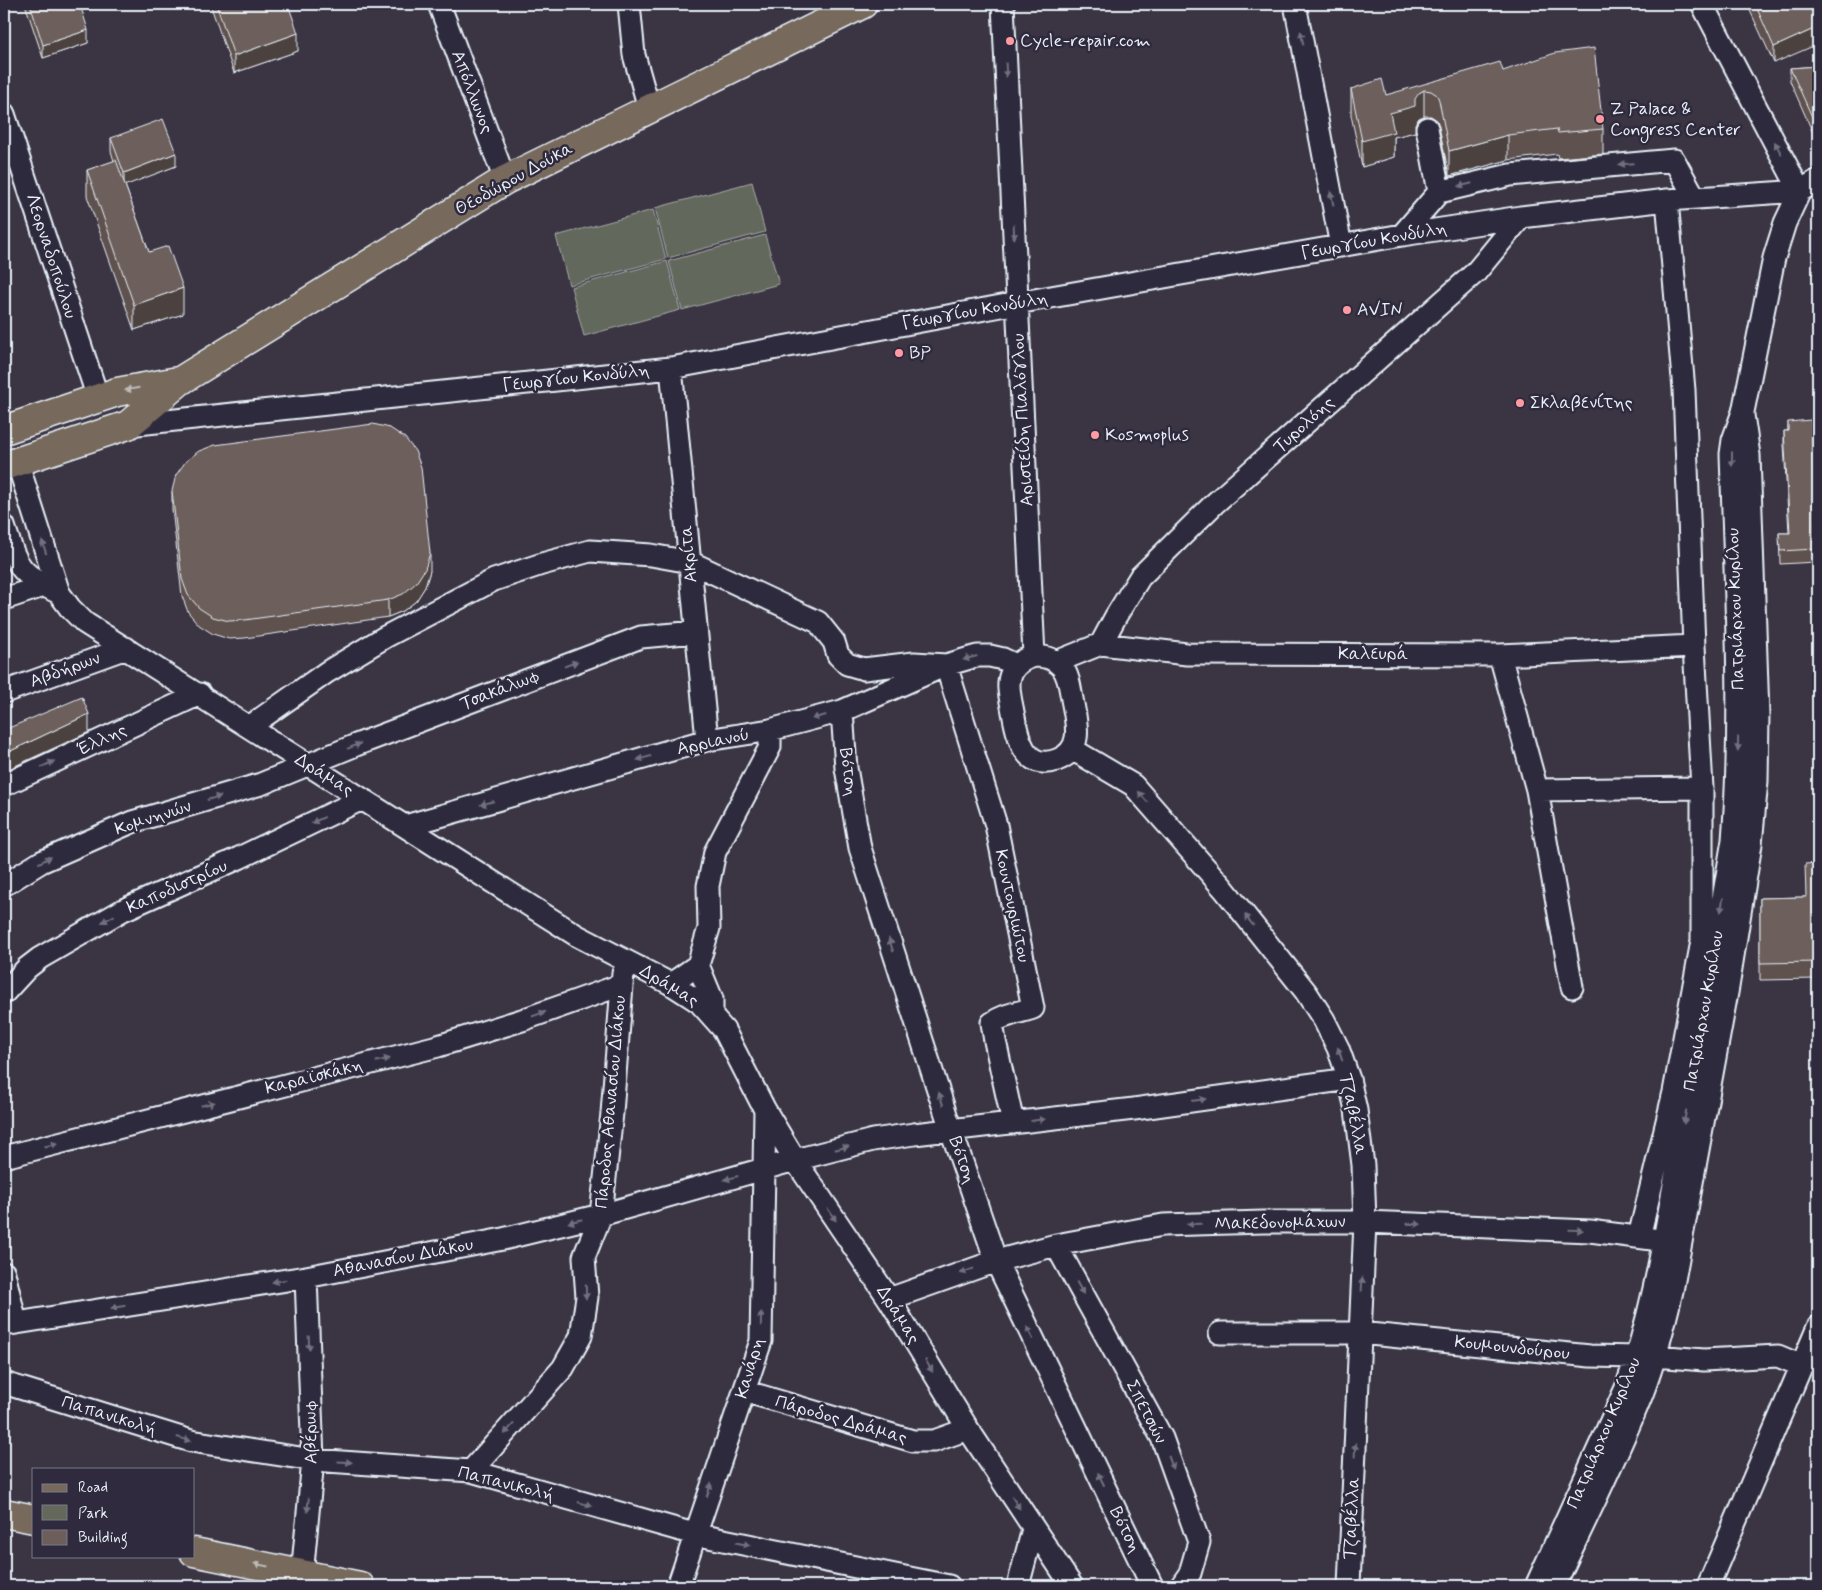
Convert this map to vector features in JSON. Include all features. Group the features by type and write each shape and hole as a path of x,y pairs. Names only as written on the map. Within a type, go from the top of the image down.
{"main road":[{"name":"Θεοδώρου Δούκα","path":"8,461 128,424 180,381 505,180 863,4"},
{"name":"Θεοδώρου Δούκα","path":"4,430 117,392 180,381"},
{"path":"4,1513 23,1519"},
{"path":"195,1552 301,1580 360,1586"}],"street":[{"name":"Απόλλωνος","path":"439,4 505,180"},
{"path":"629,4 634,55 650,108"},
{"name":"Αριστείδη Πιαλόγλου","path":"1003,4 1017,303 1025,661"},
{"path":"1295,4 1341,246"},
{"path":"1702,4 1812,188"},
{"name":"Λεορναδοπούλου","path":"4,114 98,398"},
{"path":"1427,128 1439,192"},
{"path":"1402,235 1439,192 1510,175 1674,160 1695,198"},
{"name":"Γεωργίου Κονδύλη","path":"128,424 672,368 1017,303 1402,235 1521,217 1667,200 1812,188"},
{"name":"Πατριάρχου Κυρίλου","path":"1536,1586 1627,1431 1642,1393 1648,1319 1672,1242 1719,985 1752,844 1757,781 1748,715 1749,455 1743,412 1774,258 1785,223 1812,188"},
{"path":"1639,1237 1674,1092 1702,942 1702,788 1694,646 1684,390 1667,200"},
{"name":"Τυρολόης","path":"1101,644 1140,577 1214,504 1476,272 1521,217"},
{"name":"Ακρίτα","path":"672,368 707,740"},
{"name":"Δράμας","path":"8,461 51,590"},
{"name":"Δράμας","path":"4,526 15,560 21,569 29,577 51,590 85,623 200,694 576,935 671,984 699,1002 724,1030 765,1110 795,1160 889,1300 968,1430 1072,1586"},
{"path":"249,727 327,672 385,637 494,580 590,551 651,555 690,562 818,622 834,642 838,654 847,664 864,670 914,662 946,665"},
{"path":"4,599 51,590"},
{"name":"Τσακάλωφ","path":"308,765 641,637 696,632"},
{"name":"Καλευρά","path":"1056,662 1101,644 1187,654 1500,655 1694,646"},
{"name":"Αβδήρων","path":"4,692 126,648"},
{"path":"1500,655 1536,790 1572,987"},
{"name":"Αρριανού","path":"405,826 707,740 770,730 842,711 946,665 977,656 1025,661"},
{"path":"1044,656 1056,662 1062,667 1067,676 1078,730 1072,749 1065,756 1047,762 1029,755 1018,740 1009,682 1011,674 1025,661 1044,656"},
{"name":"Κουντουριώτου","path":"946,665 996,825 1033,1008 1001,1017 992,1023 1013,1123"},
{"name":"Έλλης","path":"4,785 200,694"},
{"name":"Βότση","path":"842,711 846,768 860,848 996,1261 1152,1586"},
{"path":"671,984 698,965 710,928 708,886 715,852 770,747 770,730"},
{"name":"Τζαβέλλα","path":"1072,749 1133,785 1224,889 1306,992 1324,1020 1338,1048 1348,1079 1359,1132 1363,1165 1365,1222 1349,1586"},
{"name":"Κομνηνών","path":"4,885 41,862 132,822 261,784 308,765"},
{"path":"1536,790 1702,788"},
{"name":"Καποδιστρίου","path":"4,993 40,958 123,910 239,858 362,799"},
{"name":"Πάροδος Αθανασίου Διάκου","path":"471,1471 563,1368 581,1336 587,1297 584,1257 601,1215 612,1114 624,960"},
{"path":"698,965 712,999 712,1015"},
{"name":"Καραϊσκάκη","path":"4,1157 438,1046 522,1020 621,985"},
{"path":"795,1160 873,1140 1134,1109 1348,1079"},
{"name":"Κανάρη","path":"678,1586 694,1534 761,1341 765,1110"},
{"name":"Αθανασίου Διάκου","path":"10,1324 306,1277 503,1239 601,1215 795,1160"},
{"name":"Μακεδονομάχων","path":"889,1300 996,1261 1056,1245 1163,1225 1263,1222 1365,1222 1590,1231 1672,1242"},
{"name":"Σπετσών","path":"1056,1245 1162,1438 1199,1542 1190,1573 1181,1586"},
{"path":"4,1273 10,1324"},
{"name":"Αβέρωφ","path":"301,1580 313,1460 306,1277"},
{"path":"1708,1586 1818,1327"},
{"name":"Κουμουνδούρου","path":"1220,1333 1360,1333 1590,1356 1704,1360 1778,1356 1802,1366"},
{"name":"Παπανικολή","path":"4,1383 191,1441 313,1460 471,1471 694,1534 949,1586"},
{"name":"Πάροδος Δράμας","path":"744,1391 913,1441 934,1442 968,1430"},
{"name":"Πατριάρχου Κυρίλου","path":"1554,1586 1575,1522"},
{"path":"1018,1586 1033,1529"}],"green space":[{"path":"752,182 765,232 668,258 655,208"},
{"path":"653,210 666,259 569,285 556,236"},
{"path":"765,235 779,284 682,310 669,261"},
{"path":"667,261 680,310 584,336 571,287"}],"building":[{"path":"30,4 80,4 88,30 43,45"},
{"path":"216,4 288,4 298,33 234,56"},
{"path":"1755,4 1818,4 1818,27 1774,47"},
{"path":"1594,48 1603,129 1558,133 1557,129 1508,135 1449,151 1437,95 1431,91 1424,90 1415,99 1415,106 1390,113 1394,132 1362,141 1351,89 1382,79 1386,95 1500,62 1503,71 1555,53"},
{"path":"1818,66 1818,119 1813,119 1790,68"},
{"path":"163,119 176,153 124,173 111,138"},
{"path":"4,156 8,172 4,174"},
{"path":"116,160 149,252 168,246 183,288 134,305 87,170"},
{"path":"1811,420 1814,482 1818,482 1818,521 1815,521 1816,549 1780,551 1779,533 1790,533 1784,431 1788,431 1788,422"},
{"path":"373,424 390,428 405,438 415,451 421,467 430,553 425,569 416,583 403,594 388,600 245,620 229,621 213,617 199,608 188,595 182,579 172,491 176,475 186,461 199,451 215,445"},
{"path":"82,697 89,714 4,754 4,730"},
{"path":"1817,720 1818,819 1815,819 1814,770 1817,769"},
{"path":"1818,863 1818,962 1760,963 1760,898 1806,897 1805,864"}],"place":[{"name":"Cycle-repair.com","path":"1010,41"},
{"name":"Z Palace & Congress Center","path":"1600,119"},
{"name":"AVIN","path":"1347,310"},
{"name":"BP","path":"899,353"},
{"name":"Σκλαβενίτης","path":"1520,403"},
{"name":"Kosmoplus","path":"1095,435"}]}
